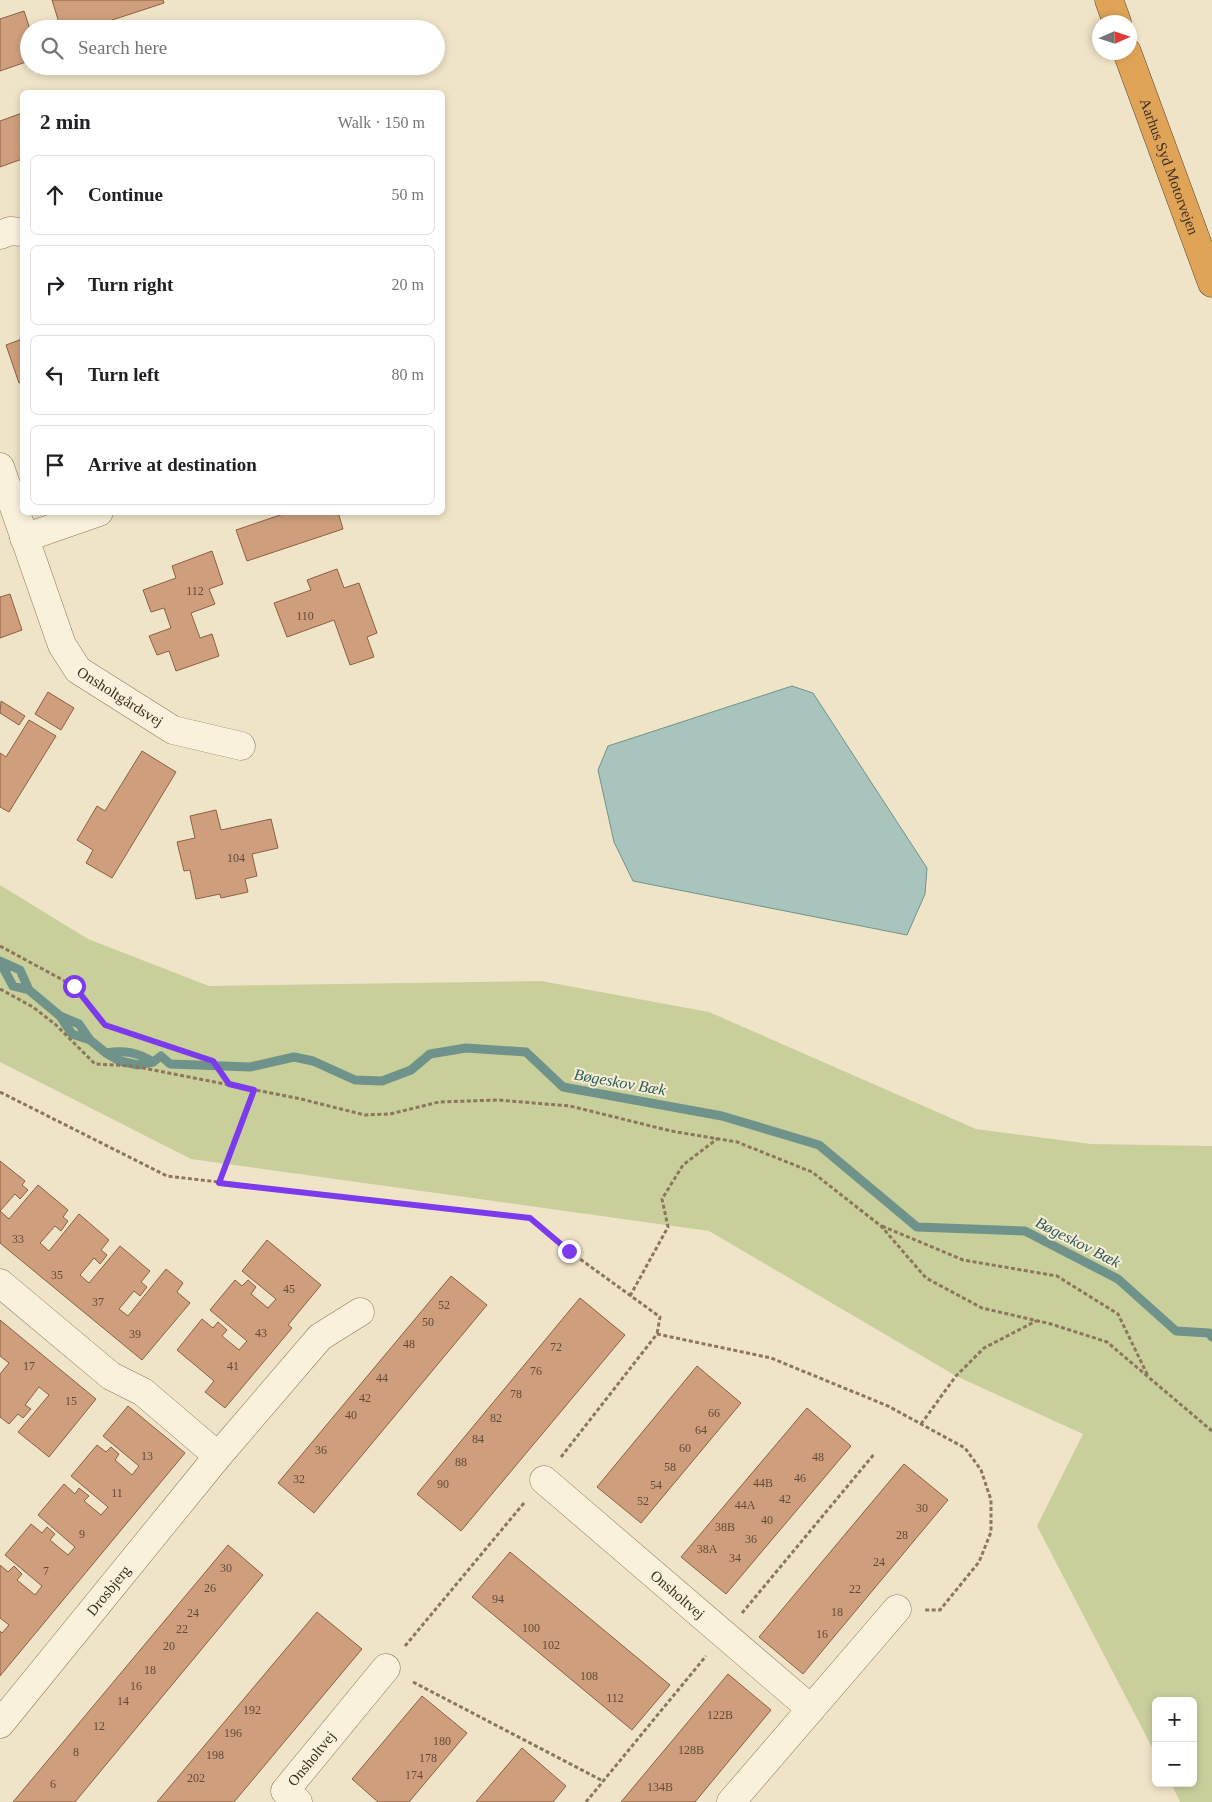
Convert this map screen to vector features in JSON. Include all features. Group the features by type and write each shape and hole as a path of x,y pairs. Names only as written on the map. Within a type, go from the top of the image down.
{"highway":[{"path":"1109,0 1114,15"},
{"name":"Aarhus Syd Motorvejen","path":"1130,60 1212,283"}],"street":[{"path":"0,235 10,231 20,232"},
{"name":"Onsholtgårdsvej","path":"0,467 6,504 24,538 62,645 78,670 173,730 241,746"},
{"path":"24,538 90,515"},
{"path":"0,1283 111,1376 143,1392 218,1456"},
{"name":"Drosbjerg","path":"0,1724 218,1456 320,1337 360,1312"},
{"name":"Onsholtvej","path":"544,1480 811,1709"},
{"path":"731,1802 897,1609"},
{"name":"Onsholtvej","path":"298,1802 286,1791 386,1668"}],"path":[{"path":"0,946 74,986 105,1025 213,1061 229,1084"},
{"path":"0,989 34,1007 56,1025 95,1064 133,1066 229,1084 365,1115 390,1114 439,1102 498,1100 570,1106 671,1131 737,1142 812,1172 882,1226 926,1278 982,1308 1037,1321 1107,1342 1212,1431"},
{"path":"219,1183 254,1090"},
{"path":"0,1092 167,1176 530,1218 569,1251 660,1317 657,1334 544,1480 386,1668 603,1781"},
{"path":"630,1296 668,1227 662,1199 683,1165 717,1139"},
{"path":"882,1226 963,1260 1057,1276 1118,1314 1150,1379"},
{"path":"921,1424 956,1376 984,1348 1037,1321"},
{"path":"657,1334 771,1358 888,1406 966,1448 981,1470 991,1500 990,1532 979,1562 940,1610 897,1609"}],"green space":[{"path":"0,885 88,939 209,986 541,981 709,1012 976,1129 1091,1144 1212,1146 1212,1802 1180,1802 1173,1787 1197,1787 1197,1697 1152,1697 1152,1747 1037,1526 1083,1434 956,1376 709,1231 191,1159 0,1062"}],"water":[{"path":"792,686 813,693 927,868 925,894 907,935 633,881 614,842 598,770 608,746"}],"building":[{"path":"52,0 163,0 164,3 112,20 58,20"},
{"path":"24,11 27,20 20,20 20,64 0,71 0,19"},
{"path":"20,114 20,160 0,167 0,121"},
{"path":"20,340 20,383 19,383 6,345"},
{"path":"280,515 339,515 343,529 247,561 236,530"},
{"path":"212,551 223,584 209,589 215,604 191,613 200,638 212,634 219,656 176,671 169,651 157,655 149,636 171,628 164,608 151,612 143,590 176,578 172,566"},
{"path":"337,569 344,588 359,583 377,633 367,637 374,657 350,665 334,620 287,637 274,603 311,590 307,580"},
{"path":"10,594 22,630 0,638 0,597"},
{"path":"48,692 74,708 61,730 35,714"},
{"path":"1,701 25,716 19,725 0,713"},
{"path":"29,720 56,736 9,812 0,807 0,753 6,757"},
{"path":"142,751 176,772 112,878 86,863 93,850 77,840 97,806 105,811"},
{"path":"216,810 221,830 271,819 278,848 252,854 257,876 245,879 248,892 221,898 220,894 196,899 190,870 184,871 177,842 195,838 190,816"},
{"path":"0,1161 25,1181 22,1185 28,1190 20,1199 15,1194 0,1211"},
{"path":"38,1185 68,1210 63,1217 68,1221 61,1231 55,1226 40,1243 49,1251 79,1214 109,1240 101,1250 107,1255 100,1264 94,1258 80,1275 89,1283 120,1246 150,1271 141,1282 147,1287 140,1296 134,1291 119,1309 128,1316 166,1269 183,1283 177,1292 190,1303 142,1360 0,1243 0,1211 9,1219"},
{"path":"267,1240 321,1285 288,1325 292,1328 225,1408 205,1392 214,1381 177,1350 202,1319 213,1328 218,1322 227,1330 222,1336 239,1350 247,1341 210,1310 235,1280 242,1286 248,1280 256,1287 251,1294 268,1308 276,1299 242,1271"},
{"path":"451,1276 487,1305 314,1513 278,1483"},
{"path":"580,1298 625,1335 461,1531 417,1494"},
{"path":"0,1320 96,1399 49,1457 18,1432 49,1395 39,1387 25,1405 31,1409 23,1418 18,1414 9,1424 0,1417 0,1374 9,1363 0,1356"},
{"path":"697,1366 741,1403 641,1523 597,1487"},
{"path":"128,1406 185,1453 0,1676 0,1631 2,1633 9,1625 0,1618 0,1565 8,1572 14,1566 22,1574 17,1580 35,1595 42,1586 5,1555 31,1524 42,1533 47,1527 55,1534 50,1540 68,1555 75,1547 38,1515 64,1484 75,1494 79,1488 89,1496 84,1501 101,1515 108,1507 71,1476 97,1445 106,1452 111,1447 119,1454 115,1460 132,1475 139,1466 103,1436"},
{"path":"807,1408 851,1446 726,1594 681,1557"},
{"path":"904,1464 948,1500 803,1674 759,1637"},
{"path":"228,1545 263,1575 75,1802 13,1802"},
{"path":"510,1552 670,1685 632,1730 472,1597"},
{"path":"317,1612 362,1649 234,1802 157,1802"},
{"path":"728,1674 771,1710 695,1802 621,1802"},
{"path":"422,1696 467,1733 409,1802 378,1802 352,1779"},
{"path":"522,1748 566,1786 553,1802 476,1802"}],"waterway":[{"path":"0,961 20,970 29,990"},
{"name":"Bøgeskov Bæk","path":"0,962 13,986 29,990 60,1016 72,1034 90,1040 120,1061 138,1065 153,1062 161,1056 170,1064 250,1067 294,1057 313,1061 355,1080 382,1081 411,1070 430,1054 466,1048 526,1052 563,1087 722,1116 819,1145 917,1227 1025,1231 1118,1279 1176,1331 1209,1333 1212,1337"},
{"path":"60,1016 79,1024 90,1040"},
{"path":"106,1053 130,1053 153,1062"}],"route":[{"path":"74,986 105,1025 159,1041 213,1061 229,1084 254,1090 219,1183 530,1218 569,1251"}]}
